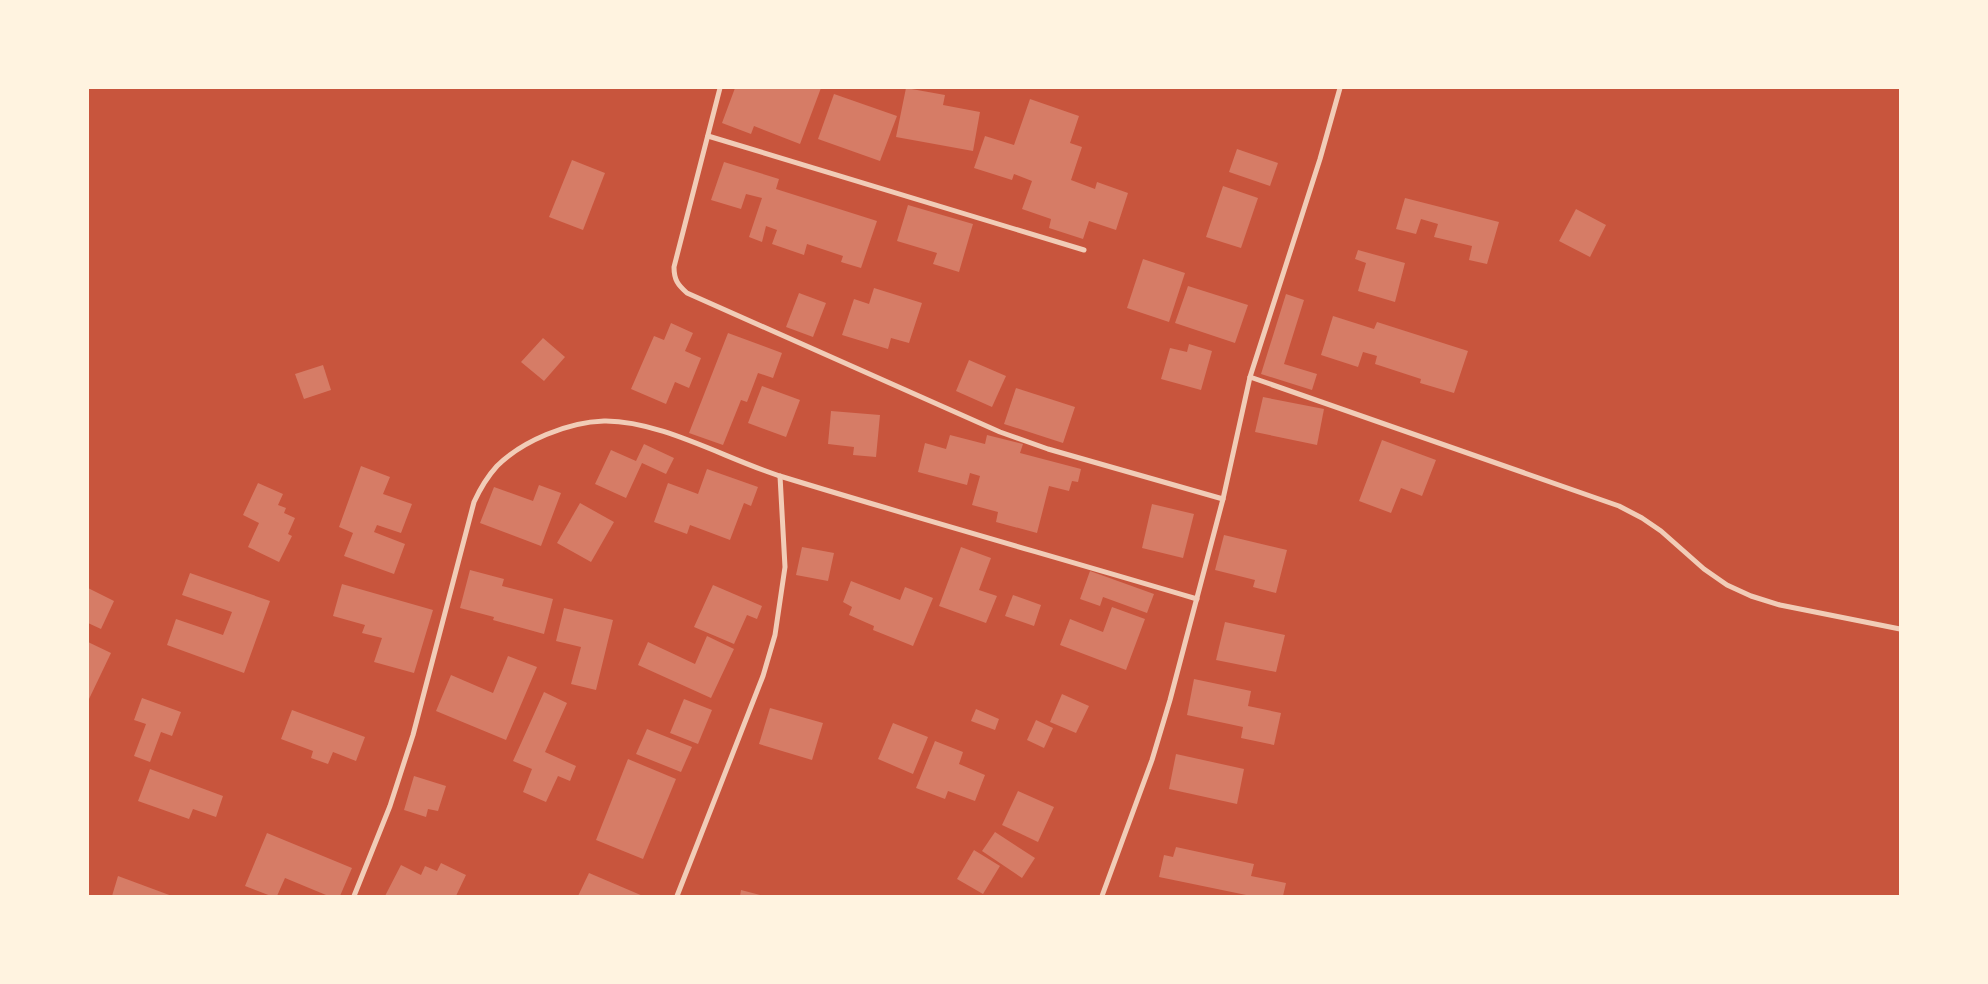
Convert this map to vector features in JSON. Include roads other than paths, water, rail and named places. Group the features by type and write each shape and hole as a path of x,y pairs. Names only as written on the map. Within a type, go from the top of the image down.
{"street":[{"path":"720,88 674,267 674,276 678,286 687,293 1000,432 1048,449 1223,498"},
{"path":"1102,896 1152,760 1170,700 1223,498 1250,377 1320,159 1340,88"},
{"path":"708,136 1084,250"},
{"path":"1250,377 1619,506 1661,531 1704,569 1727,585 1751,596 1780,606 1900,629"},
{"path":"354,896 390,806 413,735 474,502 483,484 498,466 515,452 542,436 572,426 604,421 670,434 780,476 1196,599"},
{"path":"677,896 762,676 775,635 785,567 780,476"}]}
